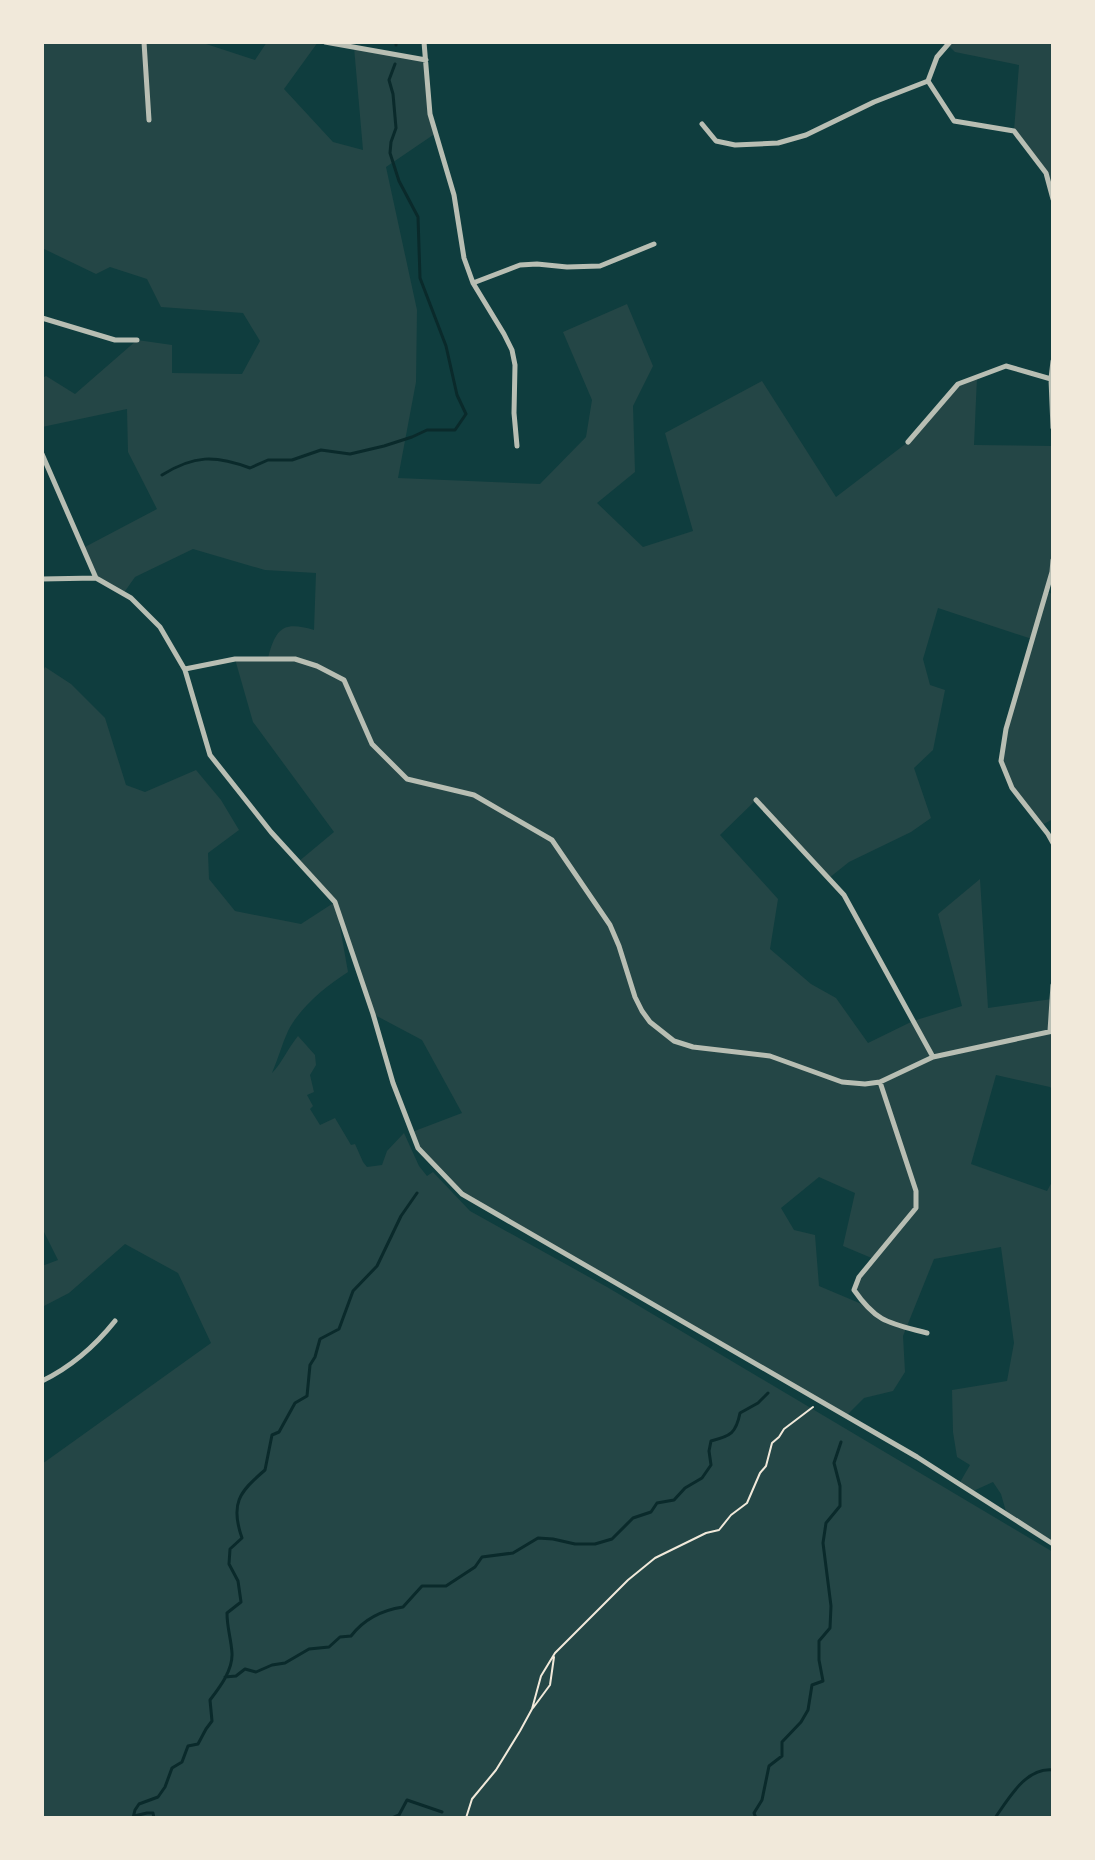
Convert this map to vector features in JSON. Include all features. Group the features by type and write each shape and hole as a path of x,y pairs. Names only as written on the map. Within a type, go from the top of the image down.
{"street":[{"path":"144,42 149,120"},
{"path":"325,42 426,60"},
{"path":"424,42 430,114 454,195 464,258 473,283 512,350 517,446"},
{"path":"702,124 716,141 735,145 778,143 806,135 874,102 928,81 937,57 950,42"},
{"path":"928,81 954,121 1014,131 1046,173 1053,199"},
{"path":"473,283 520,265 600,266 654,244"},
{"path":"42,318 115,340 137,340"},
{"path":"1053,361 1053,428"},
{"path":"908,442 958,384 1006,366 1051,379"},
{"path":"42,454 96,578"},
{"path":"1053,560 1006,729 1001,761 1012,788 1053,843"},
{"path":"42,579 96,578 131,598 160,627 185,670 210,755 271,832 335,902 393,1083 418,1148 462,1194 917,1457 1053,1544"},
{"path":"185,670 235,659 295,659 344,680 372,744 407,779 474,795 552,840 610,925 635,997 650,1022 674,1041 693,1047 770,1056 842,1082 880,1082 933,1057 1052,1031 1053,985"},
{"path":"756,800 844,895 933,1057"},
{"path":"880,1082 916,1191 916,1208 859,1277 854,1290 865,1306 886,1322 927,1333"},
{"path":"42,1381 97,1343 115,1321"}],"path":[{"path":"532,1709 541,1676 555,1653 628,1580 655,1558 706,1533 719,1530 731,1515 747,1503 766,1466 772,1443 784,1429 820,1401"},
{"path":"466,1818 472,1799 504,1757 550,1685 555,1653"}],"shaded area":[{"path":"42,42 200,42 255,60 267,42 318,42 284,89 333,142 363,150 354,47 426,60 430,114 436,133 386,167 417,310 416,382 398,478 540,484 586,437 592,400 563,332 627,304 653,366 633,406 635,472 597,503 643,547 693,531 665,433 762,381 836,497 908,442 958,384 977,377 974,445 1053,446 1053,560 1046,592 1053,594 1053,819 1042,825 1012,788 1001,761 1006,729 1032,639 938,608 923,659 930,685 945,690 933,750 914,768 931,818 911,832 849,862 829,878 756,800 720,835 778,899 770,949 811,984 836,998 868,1043 913,1021 962,1006 938,914 980,879 988,1008 1052,999 1053,1090 996,1075 971,1164 1047,1191 1053,1180 1053,1544 1007,1515 1001,1494 993,1482 971,1492 959,1484 970,1465 957,1457 952,1390 1007,1381 1014,1343 1001,1247 934,1259 903,1336 905,1372 893,1391 864,1398 846,1416 462,1194 418,1148 412,1132 462,1113 422,1040 373,1014 337,910 348,972 322,991 300,1013 288,1031 272,1073 298,1036 315,1055 316,1065 310,1075 314,1092 307,1095 313,1106 310,1109 320,1125 335,1118 351,1145 355,1144 367,1167 382,1165 387,1151 404,1133 427,1176 433,1172 470,1211 607,1287 1053,1552 1053,1818 42,1818 42,1464 211,1343 178,1273 125,1244 69,1293 42,1307 42,1266 58,1260 42,1228 42,673 45,667 71,684 105,718 126,785 145,792 196,770 221,800 239,830 208,853 209,879 235,911 301,924 335,902 298,862 334,832 253,722 235,659 268,658 274,640 282,629 295,626 314,630 316,573 265,570 193,549 135,577 123,594 96,578 83,548 157,509 128,452 127,409 42,427 42,378 46,376 75,394 137,340 172,345 172,373 242,374 260,341 243,313 161,307 147,279 110,267 96,274 42,248","holes":["819,1177 855,1193 843,1246 874,1259 859,1277 854,1290 864,1305 819,1286 815,1235 794,1230 781,1208"]},
{"path":"950,42 1053,44 1053,199 1046,173 1014,131 1019,65 955,52 948,45"}],"waterway":[{"path":"162,475 184,464 205,459 250,468 268,460 292,460 321,450 350,454 384,446 427,430 455,430 466,414 457,395 446,346 420,278 418,217 399,181 390,153 396,128 389,80 395,64"},
{"path":"133,1818 139,1804 158,1797 172,1768 182,1762 188,1746 198,1744 212,1721 210,1700 225,1678 232,1659 227,1613 241,1602 238,1581 229,1564 230,1549 242,1538 237,1516 239,1500 265,1470 272,1435 279,1432 295,1403 307,1396 310,1365 320,1339 339,1329 353,1291 377,1266 401,1216 417,1193"},
{"path":"225,1677 236,1676 245,1669 256,1672 285,1663 309,1649 329,1647 340,1637 351,1636 374,1616 403,1607 422,1586 446,1586 475,1567 482,1557 513,1553 538,1538 575,1544 595,1544 612,1539 633,1518 651,1512 657,1503 674,1500 685,1488 702,1478 711,1465 711,1441 732,1433 740,1413 768,1393"},
{"path":"756,1818 754,1813 762,1800 769,1766 782,1756 782,1742 808,1710 812,1685 823,1681 819,1641 830,1628 831,1606 823,1543 826,1523 840,1506 840,1486 834,1463 841,1442"},
{"path":"995,1818 1026,1779 1043,1770 1053,1770"},
{"path":"392,1818 399,1815 407,1800 442,1812"},
{"path":"134,1816 153,1813 154,1818"}]}
